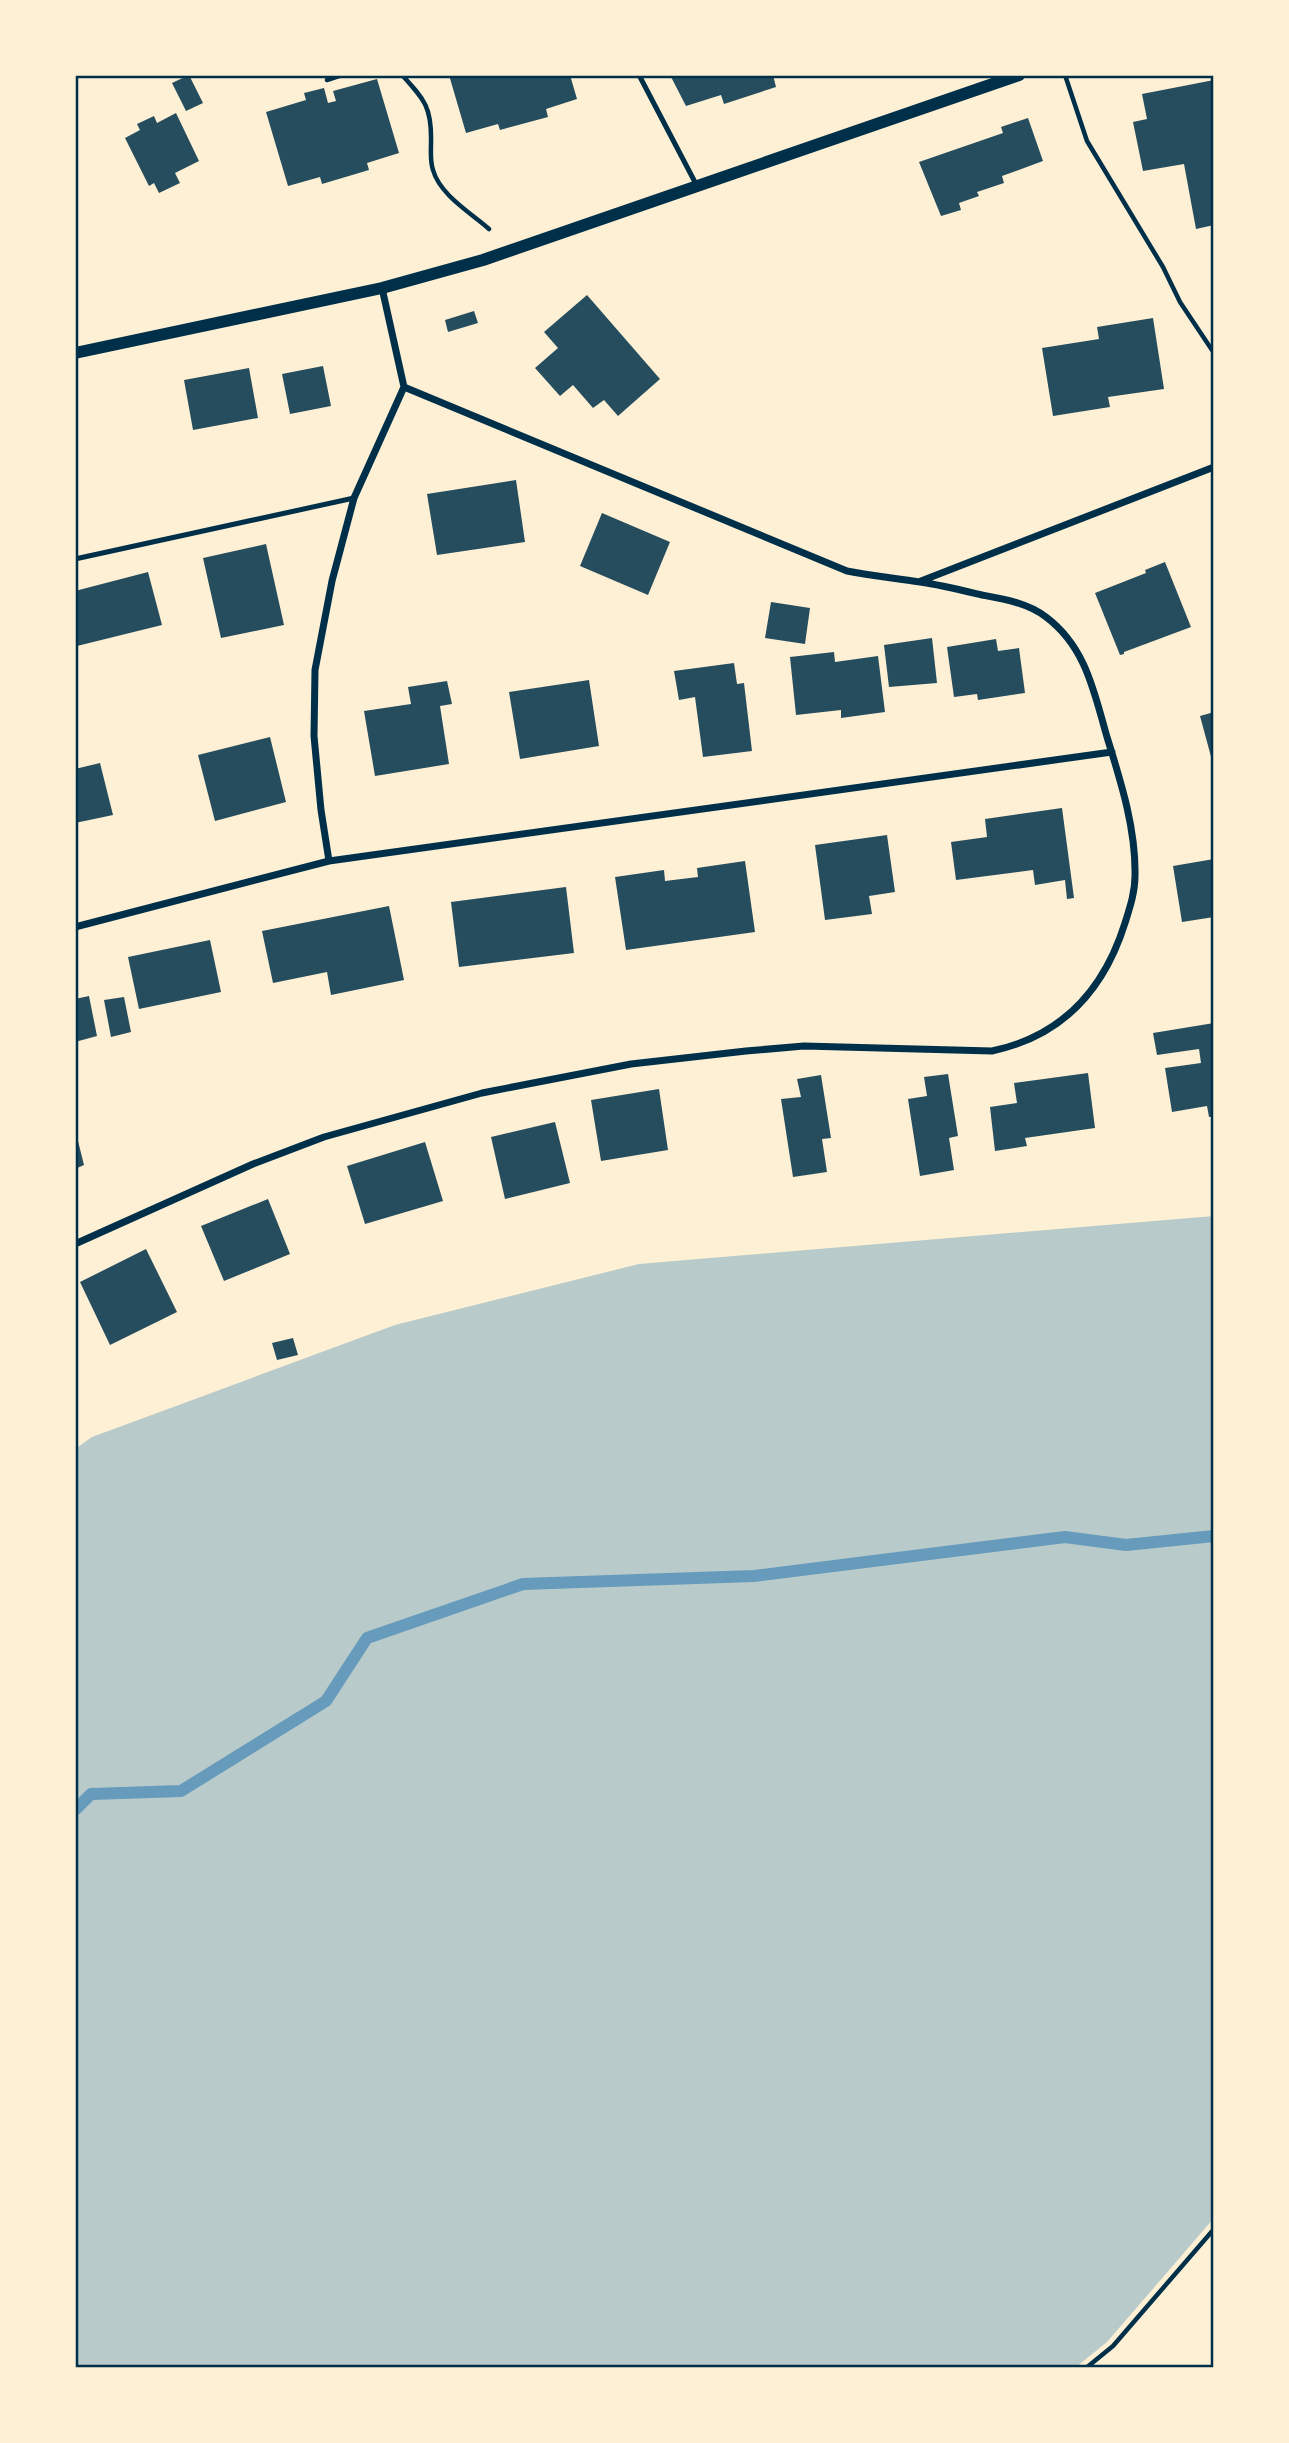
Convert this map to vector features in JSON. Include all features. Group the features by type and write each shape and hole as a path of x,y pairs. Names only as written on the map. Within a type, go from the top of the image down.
{"street":[{"path":"75,353 382,288 483,260 1019,75"},
{"path":"329,861 314,736 316,670 332,581 354,498 404,387 382,288"},
{"path":"75,1244 241,1169 324,1137 482,1094 631,1064 746,1051 804,1046 992,1051 1017,1046 1043,1033 1086,999 1107,968 1121,936 1132,901 1135,878 1134,845 1123,790 1079,652 1060,628 1044,615 1017,602 920,582 846,571 404,387"},
{"path":"920,582 1214,467"},
{"path":"75,927 329,861 1112,752"}],"lane":[{"path":"639,75 698,186"},
{"path":"75,559 354,498"}],"path":[{"path":"327,80 342,75"},
{"path":"402,75 426,103 430,112 431,159 437,180 445,191 513,250"},
{"path":"1065,75 1087,141 1163,267 1180,302 1214,353"},
{"path":"1086,2368 1113,2346 1214,2229"}],"shaded area":[{"path":"1214,1216 1214,2218 1107,2342 1075,2368 75,2368 75,1449 92,1437 395,1325 639,1264"}],"building":[{"path":"189,75 203,103 186,111 172,83"},
{"path":"449,75 570,75 577,99 546,109 548,117 500,130 498,124 466,133"},
{"path":"670,75 773,75 776,87 724,104 721,95 686,106"},
{"path":"377,79 399,153 367,163 369,170 322,184 320,177 288,186 266,112 306,100 304,93 324,88 328,103 336,101 333,91"},
{"path":"1214,80 1214,225 1196,229 1184,164 1143,171 1133,122 1147,119 1142,94"},
{"path":"176,113 199,161 175,173 180,183 159,193 154,183 149,186 125,138 140,130 137,124 154,116 157,123"},
{"path":"1028,118 1043,161 1002,176 1004,183 977,192 979,196 959,203 961,210 941,216 919,162 1003,133 1001,127"},
{"path":"587,295 660,379 618,416 604,400 593,408 573,385 560,396 535,368 558,348 544,332"},
{"path":"474,311 478,323 448,332 445,320"},
{"path":"1153,318 1164,389 1108,397 1110,407 1053,416 1042,348 1099,339 1097,327"},
{"path":"323,366 331,406 290,414 282,374"},
{"path":"249,368 258,418 193,430 184,380"},
{"path":"516,480 525,542 437,555 427,494"},
{"path":"602,513 670,542 648,595 580,566"},
{"path":"266,544 284,625 221,638 203,558"},
{"path":"1165,562 1191,627 1120,655 1095,593 1146,573 1145,570"},
{"path":"148,572 162,625 77,646 75,591"},
{"path":"771,602 810,608 805,644 765,638"},
{"path":"932,638 937,683 889,687 884,645"},
{"path":"996,639 998,651 1019,648 1025,693 978,700 977,694 954,697 947,647"},
{"path":"834,652 835,662 878,656 885,712 841,718 841,710 796,715 790,657"},
{"path":"734,663 737,684 744,683 752,751 703,757 695,697 679,700 674,671"},
{"path":"589,680 599,746 520,759 509,692"},
{"path":"447,681 452,704 440,706 449,764 375,776 364,711 411,704 408,687"},
{"path":"1214,712 1214,764 1213,764 1200,716"},
{"path":"270,737 286,802 215,821 198,755"},
{"path":"100,763 113,815 75,823 75,769"},
{"path":"1062,808 1074,898 1067,899 1065,880 1035,885 1033,870 956,880 951,842 987,837 985,819"},
{"path":"887,835 895,892 869,896 872,914 825,920 815,845"},
{"path":"1214,859 1214,917 1182,922 1173,866"},
{"path":"745,861 755,932 626,950 615,877 664,870 665,881 698,877 697,868"},
{"path":"566,887 574,953 459,967 451,902"},
{"path":"389,906 404,980 331,995 327,972 273,983 262,931"},
{"path":"210,940 221,992 139,1009 128,957"},
{"path":"89,996 97,1036 75,1042 75,999"},
{"path":"124,997 131,1032 111,1037 104,1000"},
{"path":"1214,1023 1214,1117 1209,1117 1207,1106 1172,1112 1165,1068 1201,1063 1199,1049 1157,1055 1153,1033"},
{"path":"1088,1073 1095,1128 1025,1138 1027,1146 995,1151 990,1107 1017,1103 1014,1083"},
{"path":"948,1074 958,1136 949,1138 954,1170 920,1176 908,1099 927,1096 924,1077"},
{"path":"821,1075 831,1138 822,1139 827,1172 793,1177 781,1099 801,1097 797,1079"},
{"path":"659,1089 668,1150 601,1161 591,1100"},
{"path":"555,1122 570,1183 505,1199 491,1137"},
{"path":"75,1129 84,1165 75,1169"},
{"path":"425,1142 443,1201 365,1224 347,1166"},
{"path":"268,1199 290,1254 224,1281 201,1226"},
{"path":"146,1249 177,1312 110,1345 80,1282"},
{"path":"293,1338 298,1355 277,1360 272,1343"}],"waterway":[{"path":"75,1810 91,1794 181,1791 326,1701 367,1638 523,1584 754,1576 1065,1537 1126,1545 1214,1536"}]}
